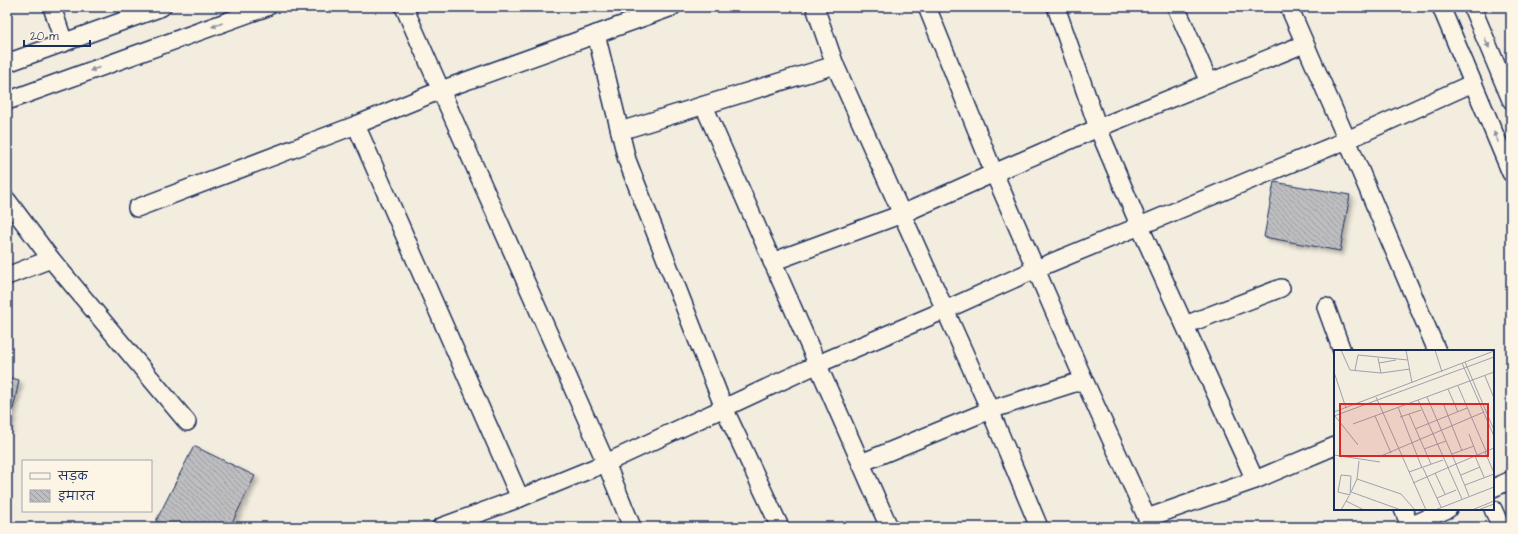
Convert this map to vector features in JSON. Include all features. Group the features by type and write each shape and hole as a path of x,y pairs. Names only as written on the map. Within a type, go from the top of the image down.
{"street":[{"path":"52,7 64,43"},
{"path":"7,63 162,7"},
{"path":"7,101 267,7"},
{"path":"404,7 606,463 632,527"},
{"path":"138,208 356,125 441,90 672,7"},
{"path":"815,7 835,65 990,410 1039,527"},
{"path":"927,7 994,173 1084,380 1149,523 1334,446"},
{"path":"1056,7 1098,128 1140,227 1255,480"},
{"path":"1176,7 1209,82"},
{"path":"1289,7 1437,350"},
{"path":"1441,7 1511,173"},
{"path":"1472,7 1511,100"},
{"path":"596,34 627,160 724,408 780,527"},
{"path":"772,262 902,214 1098,128 1304,44"},
{"path":"620,131 835,65"},
{"path":"441,527 520,498 606,463 818,364 945,310 1036,269 1347,140 1472,83"},
{"path":"704,106 889,527"},
{"path":"356,125 520,498"},
{"path":"7,200 51,259 187,422"},
{"path":"7,276 51,259"},
{"path":"1185,325 1281,288"},
{"path":"1326,307 1342,350"},
{"path":"861,463 990,410 1084,380"},
{"path":"1494,485 1511,480"},
{"path":"1403,510 1409,527 1446,510"},
{"path":"1493,510 1501,527"}],"building":[{"path":"1274,182 1350,195 1340,251 1264,237"},
{"path":"7,377 19,380 9,430 7,430"},
{"path":"194,446 255,476 230,527 169,527 156,521"}]}
